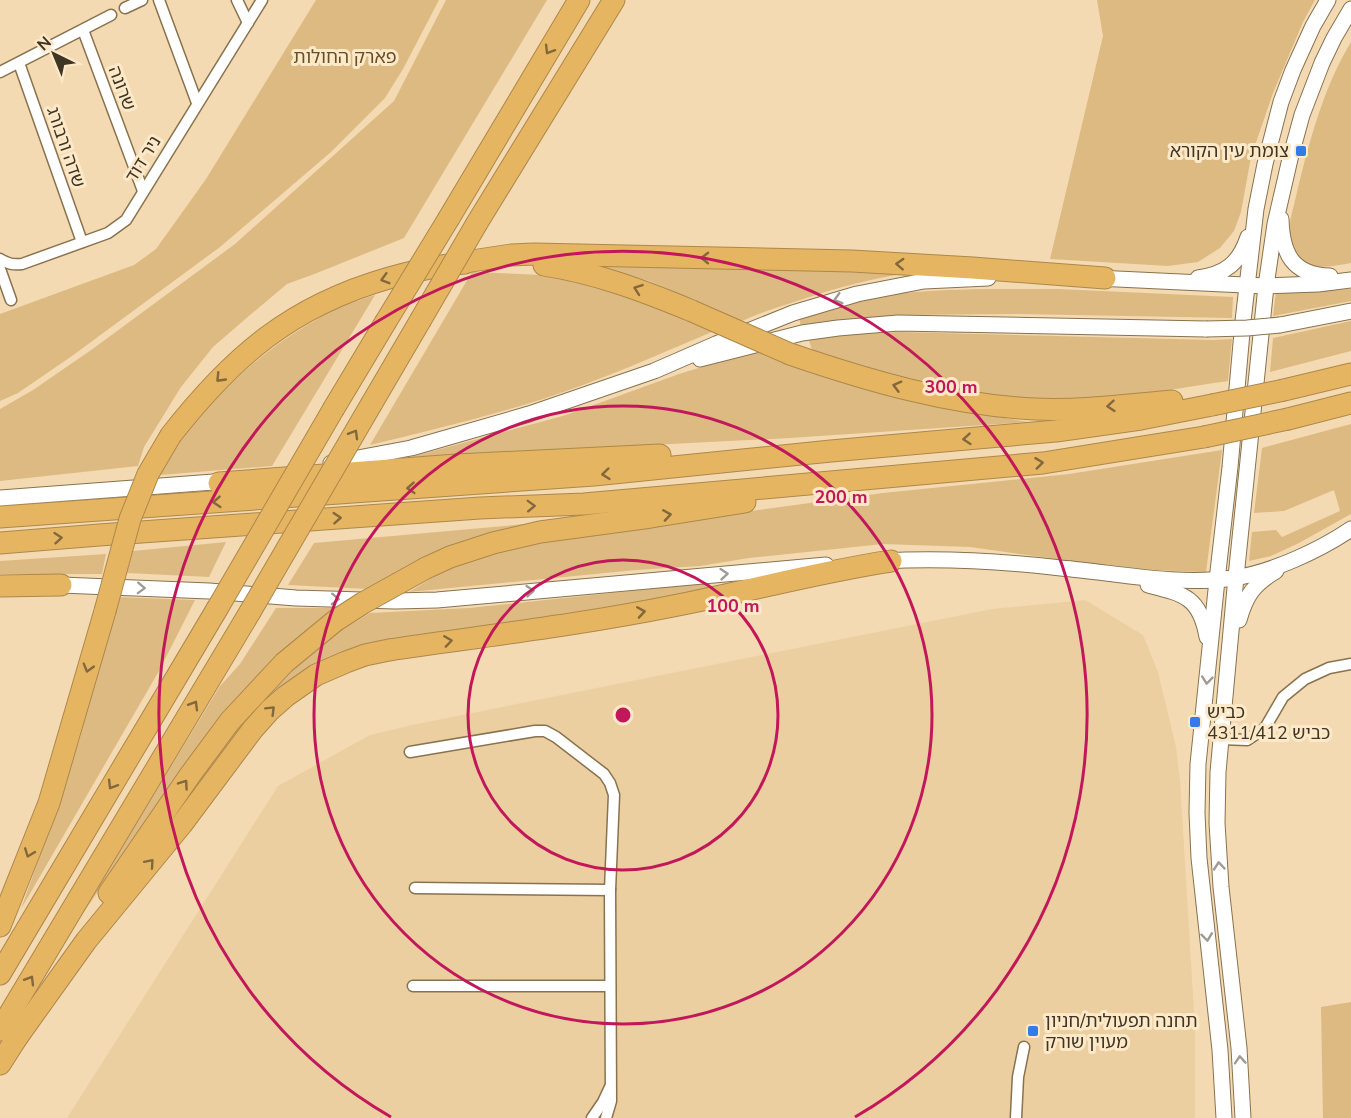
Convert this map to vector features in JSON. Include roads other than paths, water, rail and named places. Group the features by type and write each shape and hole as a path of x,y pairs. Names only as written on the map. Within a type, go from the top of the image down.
{"highway":[{"path":"0,974 334,408 579,0"},
{"path":"0,1064 7,1037 250,612 477,223 614,0"},
{"path":"0,926 49,803 130,519 148,474 171,435 198,402 244,355 287,322 346,292 409,273 511,255 852,261 1104,279"},
{"path":"452,264 524,263 561,267 601,277 663,299 790,354 899,387 991,405 1035,409 1212,401 1278,391 1351,374"},
{"path":"0,517 594,475 1056,431 1141,419 1212,401"},
{"path":"0,543 468,509 584,504 1043,463 1204,437 1351,403"},
{"path":"219,483 456,465 679,454 831,451"},
{"path":"7,1037 223,730 284,663 335,621 363,603 450,557 540,532 1001,467"},
{"path":"7,1037 182,824 253,729 285,696 316,675 365,655 389,650 669,607 723,597 831,571 891,561"},
{"path":"0,587 61,585"}],"main road":[{"path":"1224,1118 1220,1050 1199,858 1198,764 1256,209 1281,102 1313,26 1328,0"},
{"path":"1243,1118 1239,1048 1218,852 1217,795 1236,577 1266,286 1275,224 1302,115 1334,38 1351,9"},
{"path":"1281,197 1281,232 1287,251 1295,264 1305,272 1314,275 1351,279"},
{"path":"1179,282 1218,274 1236,261 1242,253 1256,209"},
{"path":"0,498 219,483 411,448 529,414 654,371 793,313 899,285 943,279 987,278 1104,279 1266,286 1318,284 1351,279"},
{"path":"654,371 802,333 838,328 898,323 1247,328 1280,325 1351,311"},
{"path":"61,585 209,591 296,598 436,600 891,561 977,561 1156,579 1217,580 1264,570 1304,555 1351,529"},
{"path":"1230,654 1244,604 1251,591 1263,579 1304,555"},
{"path":"1095,572 1175,592 1190,600 1204,621 1210,651"}],"street":[{"path":"125,8 142,0"},
{"path":"159,0 197,103"},
{"path":"237,0 248,23"},
{"name":"ניר דוד","path":"0,259 7,264 22,264 108,233 126,220 262,0"},
{"path":"0,72 111,15"},
{"name":"שרונה","path":"83,30 143,191"},
{"name":"שדה ורבורג","path":"18,63 81,242"},
{"path":"0,269 11,300"},
{"path":"1221,738 1247,740 1265,728 1283,697 1305,679 1329,668 1351,663"},
{"path":"410,752 545,731 604,774 610,783 614,795 610,890 611,1101 606,1118"},
{"path":"415,888 610,890"},
{"path":"413,986 610,986"},
{"path":"1016,1118 1018,1077 1024,1047"},
{"path":"592,1118 611,1084"}],"place":[{"name":"צומת עין הקורא","path":"1301,151"},
{"name":"כביש 4311/כביש 412","path":"1195,722"},
{"name":"תחנה תפעולית/חניון מעוין שורק","path":"1033,1031"}],"park label":[{"name":"פארק החולות","path":"345,57"}]}
